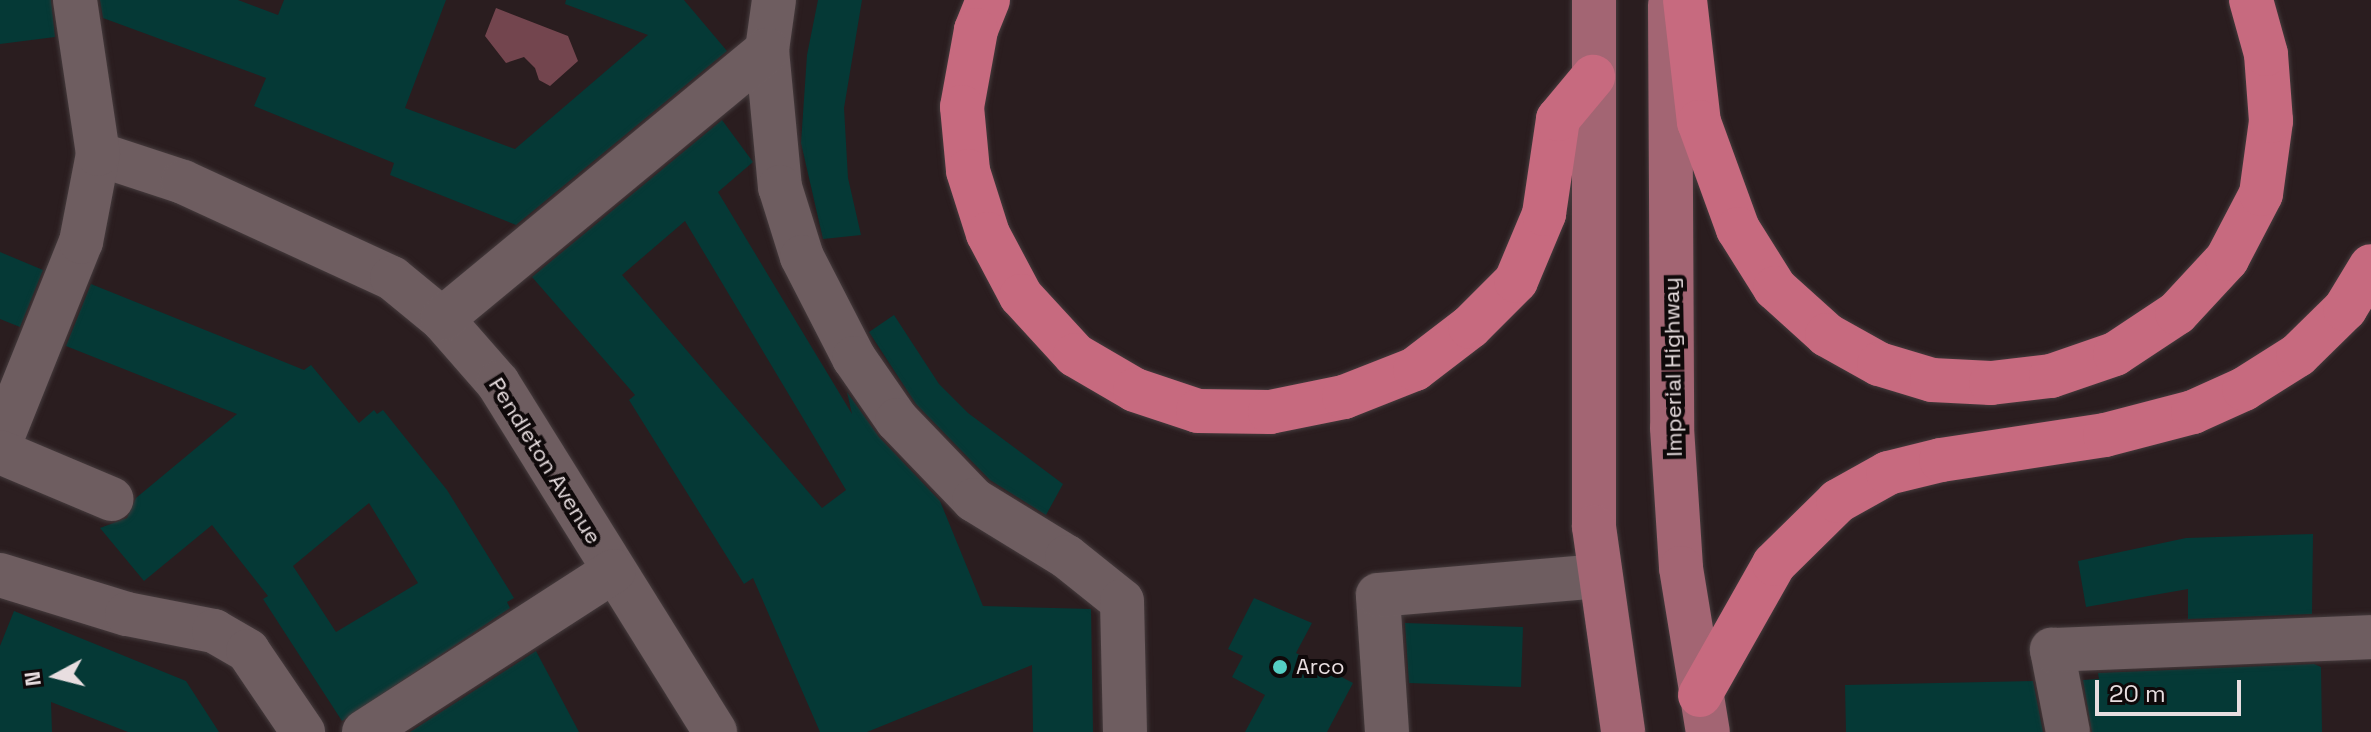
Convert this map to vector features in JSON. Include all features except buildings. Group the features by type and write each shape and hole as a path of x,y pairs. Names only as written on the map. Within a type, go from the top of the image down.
{"highway":[{"path":"988,0 976,30 962,107 968,171 988,234 1021,296 1075,355 1135,390 1198,411 1270,412 1344,397 1415,369 1470,327 1516,281 1544,214 1558,119 1593,77"},
{"path":"1685,0 1699,122 1738,229 1775,288 1827,335 1879,364 1932,380 1991,383 2051,376 2115,354 2177,313 2227,259 2261,194 2271,121 2266,54 2251,0"},
{"path":"1704,714 1774,564 1838,501 1888,473 2105,435 2193,412 2244,389 2298,355 2345,309 2371,266"}],"main road":[{"path":"1594,0 1593,480 1598,576 1623,732"},
{"name":"Imperial Highway","path":"1670,0 1672,428 1681,568 1704,714"}],"street":[{"path":"0,443 81,242 98,154 75,0"},
{"path":"774,0 767,50 780,187 802,257 854,358 897,420 974,500 1067,557 1122,601 1125,732"},
{"path":"442,319 767,50"},
{"name":"Pendleton Avenue","path":"98,154 183,182 392,278 442,319 498,383 715,732"},
{"path":"0,452 111,499"},
{"path":"364,732 614,571"},
{"path":"0,575 127,614 214,631 248,651 303,732"},
{"path":"1387,732 1378,595 1598,576"},
{"path":"2068,732 2052,650 2371,637"}],"shaded area":[{"path":"496,8 568,36 578,61 550,86 539,80 535,68 524,57 506,63 485,36"}],"place":[{"name":"Arco","path":"1280,667"}]}
